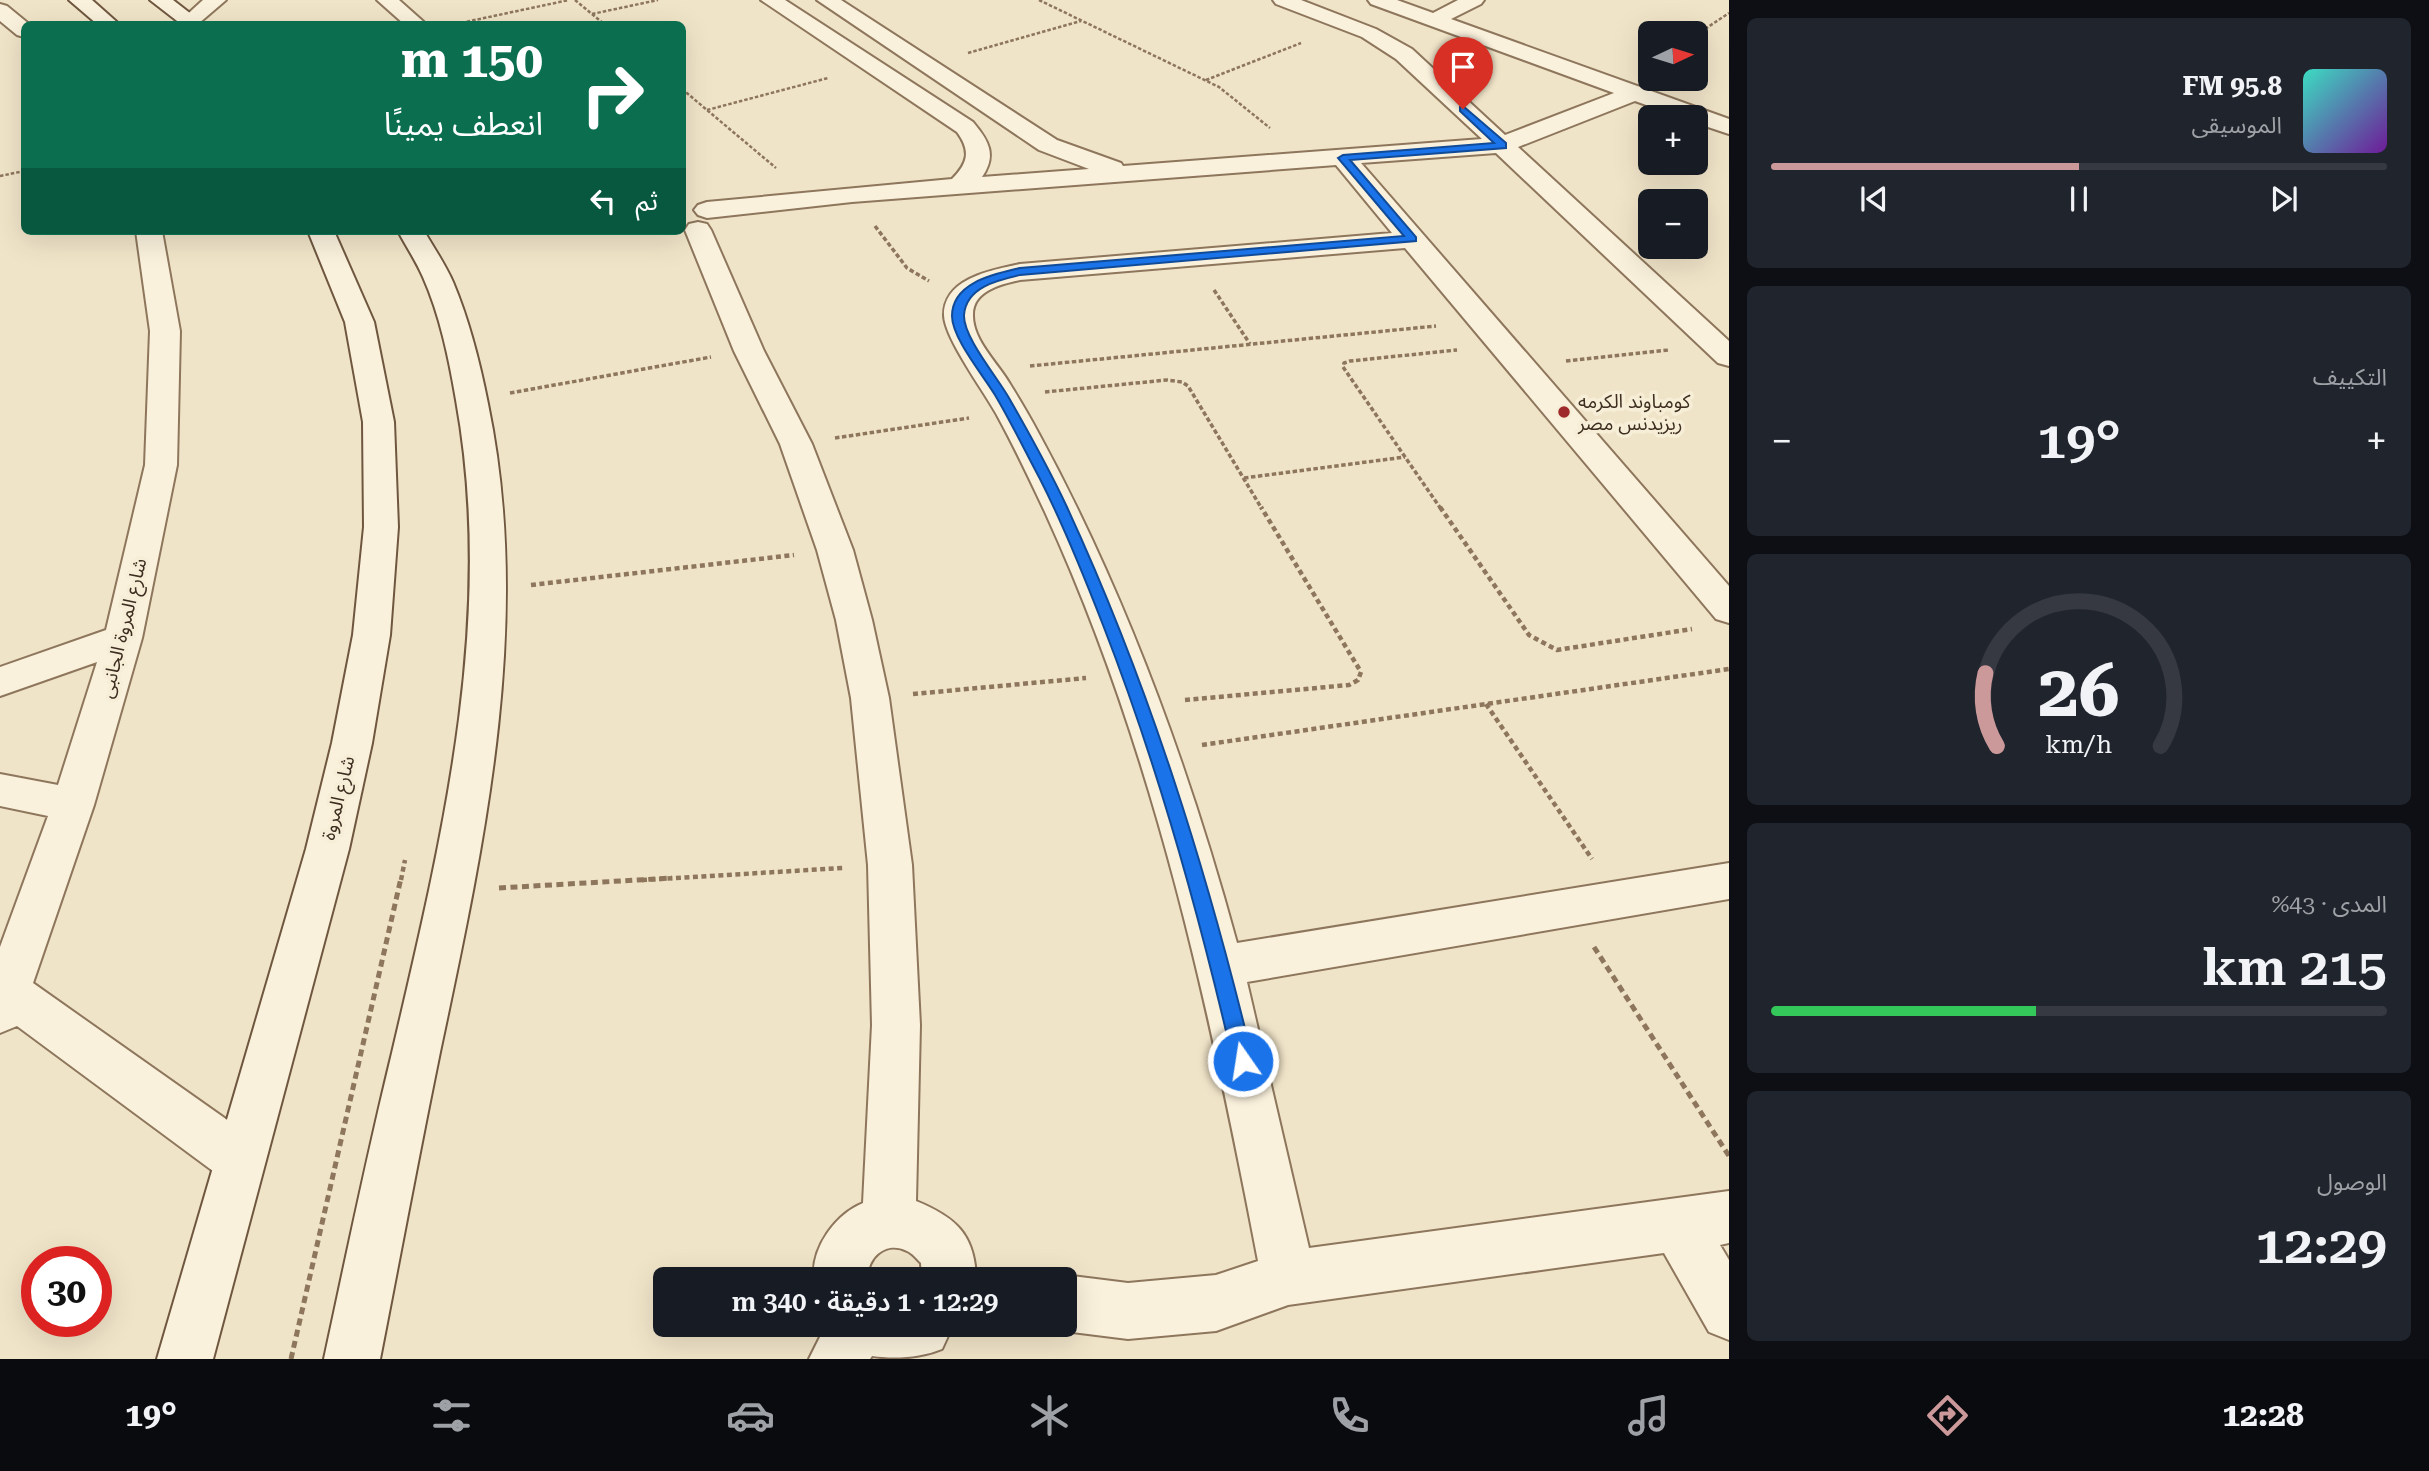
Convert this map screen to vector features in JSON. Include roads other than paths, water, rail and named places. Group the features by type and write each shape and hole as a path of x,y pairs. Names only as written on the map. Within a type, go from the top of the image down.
{"street":[{"path":"79,0 104,21"},
{"path":"160,0 189,21"},
{"path":"194,21 216,0"},
{"path":"387,0 412,21"},
{"path":"771,0 965,127 977,141 981,156 974,172 959,186"},
{"path":"827,0 1048,145 1102,166 1135,173"},
{"path":"1283,0 1369,33 1404,54 1723,352"},
{"path":"1378,0 1729,127"},
{"path":"1434,20 1474,0"},
{"path":"0,10 21,28"},
{"path":"804,22 847,13"},
{"path":"889,1221 896,1025 890,865 870,698 854,620 835,550 796,444 749,351 691,219 812,198 852,194 1502,145 1634,93"},
{"path":"1343,158 1729,611"},
{"name":"شارع المروة الجانبى","path":"4,1002 73,805 123,638 161,464 165,331 150,235"},
{"name":"شارع المروة","path":"185,1359 239,1159 310,915 361,705 382,555 380,431 363,336 348,288 323,235"},
{"path":"352,1359 415,1053 453,891 473,776 485,677 489,590 488,519 483,456 474,399 442,290 413,235"},
{"path":"1288,1278 1254,1109 1220,966 1181,824 1136,689 1085,561 1051,486 1000,393 962,332 958,316 962,300 974,287 995,277 1020,272 1412,239"},
{"path":"0,682 123,638"},
{"path":"0,790 73,805"},
{"path":"1220,966 1729,881"},
{"path":"4,1002 239,1159"},
{"path":"1077,1305 1129,1311 1216,1303 1288,1278 1729,1217"},
{"path":"841,1267 847,1248 865,1228 889,1221 911,1223 930,1234 951,1267"},
{"path":"1678,1225 1729,1312"},
{"path":"836,1359 851,1337"}],"place":[{"name":"كومباوند الكرمه ريزيدنس مصر","path":"1564,412"}]}
